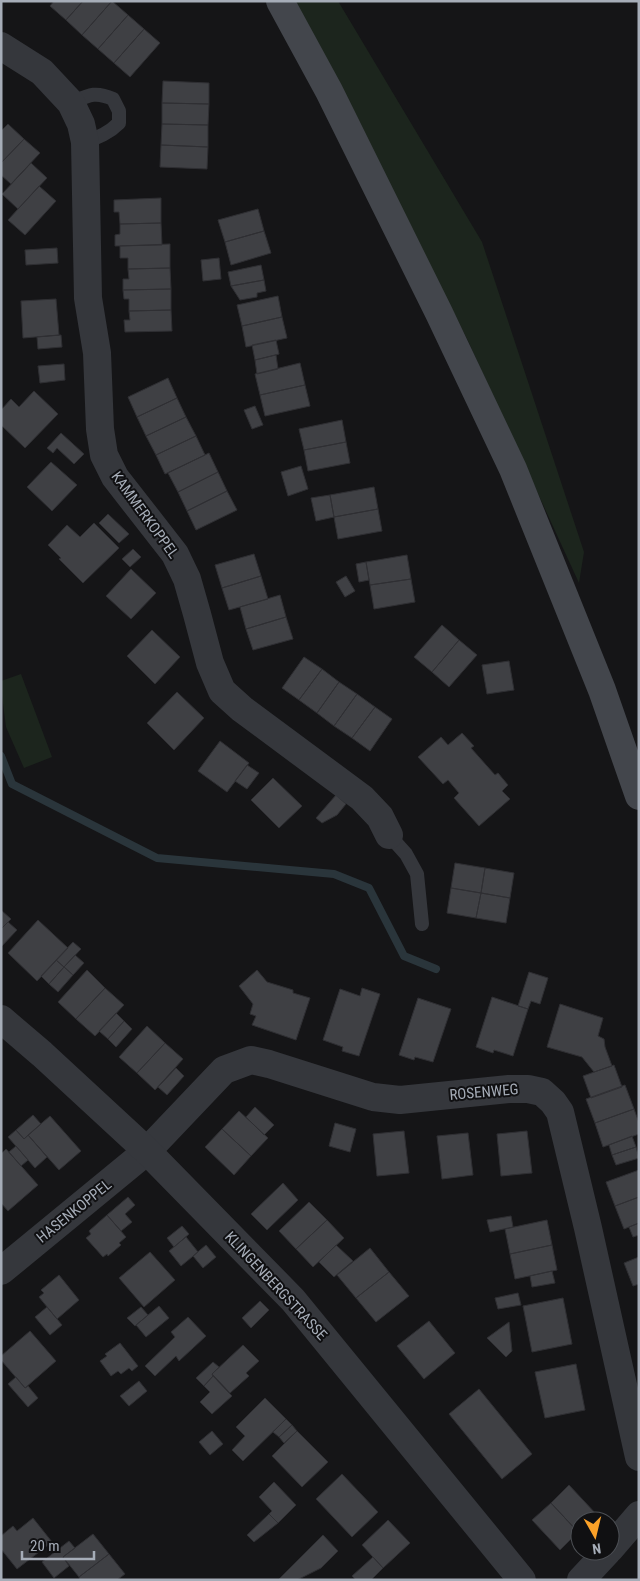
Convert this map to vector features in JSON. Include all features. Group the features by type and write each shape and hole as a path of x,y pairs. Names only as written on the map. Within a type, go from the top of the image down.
{"main road":[{"path":"280,1 329,90 440,313 513,469 602,690 639,796"}],"street":[{"name":"KAMMERKOPPEL","path":"1,46 42,72 71,103 81,124 85,142 88,298 97,353 100,429 104,455 115,477 175,554 187,579 210,663 222,691 242,709 362,798 380,817 389,835"},
{"name":"KLINGENBERGSTRASSE","path":"1,1018 147,1152 293,1300 522,1580"},
{"name":"ROSENWEG","path":"147,1152 224,1070 251,1060 373,1097 400,1100 509,1089 528,1088 542,1092 560,1112 639,1457"},
{"name":"HASENKOPPEL","path":"1,1271 147,1152"},
{"path":"620,1537 639,1515"},
{"path":"581,1580 599,1561"}],"lane":[{"path":"71,103 89,95 101,94 113,99 119,111 119,122 112,130 103,136 85,142"},
{"path":"389,835 406,854 417,874 422,924"}],"shaded area":[{"path":"291,1 338,1 482,242 584,552 579,583 467,339 368,141"},
{"path":"21,674 52,757 24,768 6,727 1,688 1,681"}],"building":[{"path":"54,1 83,1 66,20 50,6"},
{"path":"83,1 112,1 82,35 66,20"},
{"path":"112,1 128,15 98,49 82,35"},
{"path":"128,15 144,29 114,63 98,49"},
{"path":"144,29 160,43 130,77 114,63"},
{"path":"163,81 209,83 209,104 162,103"},
{"path":"162,103 209,104 208,125 162,124"},
{"path":"8,124 24,139 1,163 1,131"},
{"path":"162,124 208,125 208,147 161,145"},
{"path":"24,139 40,153 11,184 1,175 1,163"},
{"path":"161,145 208,147 207,169 160,167"},
{"path":"31,163 47,178 18,209 2,194"},
{"path":"39,186 56,201 25,235 8,220"},
{"path":"161,198 161,223 120,224 119,212 114,212 114,200"},
{"path":"258,209 264,231 225,242 218,220"},
{"path":"161,223 162,245 115,246 115,235 120,234 120,224"},
{"path":"264,231 271,253 231,265 225,242"},
{"path":"170,244 170,268 128,269 128,258 120,258 120,246"},
{"path":"57,248 58,263 26,265 25,250"},
{"path":"219,258 221,279 203,281 201,260"},
{"path":"261,265 264,280 231,286 228,272"},
{"path":"170,268 171,289 123,290 123,279 129,279 128,269"},
{"path":"264,280 266,291 257,293 257,297 240,300 231,286"},
{"path":"171,289 171,310 129,311 129,299 124,299 123,290"},
{"path":"278,296 282,317 242,326 237,305"},
{"path":"56,299 59,335 23,338 21,301"},
{"path":"171,310 172,331 125,332 124,320 130,320 129,311"},
{"path":"282,317 287,338 246,347 242,326"},
{"path":"61,335 62,347 38,349 37,337"},
{"path":"276,340 279,354 255,360 252,345"},
{"path":"276,355 278,369 257,374 255,360"},
{"path":"300,363 305,385 260,395 255,374"},
{"path":"64,364 65,380 40,383 38,366"},
{"path":"168,378 177,398 137,417 128,397"},
{"path":"305,385 310,406 265,416 260,395"},
{"path":"34,391 58,414 25,448 1,425 1,410 11,399 19,407"},
{"path":"177,398 186,417 146,436 137,417"},
{"path":"255,406 263,425 252,429 244,410"},
{"path":"186,417 196,436 156,455 146,436"},
{"path":"342,420 346,442 304,450 299,429"},
{"path":"61,433 84,454 74,464 57,448 53,453 47,448"},
{"path":"196,436 205,455 165,474 156,455"},
{"path":"346,442 350,463 308,471 304,450"},
{"path":"209,453 218,472 178,492 168,473"},
{"path":"51,462 77,485 52,511 27,487"},
{"path":"301,466 308,489 288,496 281,472"},
{"path":"218,472 227,491 187,511 178,492"},
{"path":"374,487 378,509 334,517 330,495"},
{"path":"227,491 237,510 196,530 187,511"},
{"path":"330,495 334,517 316,521 311,498"},
{"path":"378,509 382,531 338,539 334,517"},
{"path":"108,514 129,534 119,543 99,523"},
{"path":"94,523 119,548 83,583 48,545 67,525 80,537"},
{"path":"133,549 141,557 130,567 122,559"},
{"path":"254,554 261,576 222,588 215,565"},
{"path":"407,555 411,579 370,585 366,562"},
{"path":"366,562 369,580 359,582 356,564"},
{"path":"131,569 156,593 131,619 106,596"},
{"path":"261,576 268,599 229,610 222,588"},
{"path":"346,576 355,591 345,597 336,582"},
{"path":"411,579 415,602 374,609 370,585"},
{"path":"280,595 286,617 246,629 240,607"},
{"path":"286,617 293,639 253,650 246,629"},
{"path":"442,625 459,640 432,672 414,657"},
{"path":"152,630 180,657 155,684 127,656"},
{"path":"459,640 477,655 449,687 432,672"},
{"path":"304,657 322,669 299,700 282,688"},
{"path":"509,661 514,690 487,694 482,665"},
{"path":"322,669 339,682 317,713 299,700"},
{"path":"339,682 357,694 334,726 317,713"},
{"path":"177,692 204,718 174,750 147,723"},
{"path":"357,694 375,707 352,738 334,726"},
{"path":"375,707 392,719 370,751 352,738"},
{"path":"462,733 474,746 471,748 495,775 498,773 508,785 502,791 510,799 479,826 454,798 459,793 448,780 443,784 418,757 441,737 448,745"},
{"path":"220,741 249,763 227,792 198,771"},
{"path":"247,765 259,773 247,789 235,781"},
{"path":"273,778 302,806 279,828 251,800"},
{"path":"336,795 346,804 337,815 322,823 316,818"},
{"path":"455,863 485,868 481,893 451,888"},
{"path":"485,868 514,873 510,898 481,893"},
{"path":"451,888 481,893 476,918 447,913"},
{"path":"481,893 510,898 506,923 476,918"},
{"path":"1,910 11,919 1,929"},
{"path":"38,920 68,948 37,981 8,953"},
{"path":"8,922 17,930 1,947 1,929"},
{"path":"73,942 81,949 64,967 56,960"},
{"path":"75,955 84,963 73,975 64,967"},
{"path":"56,960 64,967 49,984 41,976"},
{"path":"64,967 73,975 58,992 49,984"},
{"path":"87,970 105,988 76,1019 58,1002"},
{"path":"257,970 267,982 293,990 293,993 310,998 296,1040 252,1025 256,1016 250,1014 253,1004 239,986"},
{"path":"529,972 548,978 540,1004 531,1001 528,1009 518,1006"},
{"path":"105,988 124,1005 95,1036 76,1019"},
{"path":"362,988 380,994 359,1056 342,1051 343,1047 323,1040 340,989 360,996"},
{"path":"492,997 528,1009 513,1056 494,1050 493,1053 476,1047"},
{"path":"418,998 451,1009 433,1062 415,1057 414,1060 399,1055"},
{"path":"560,1004 603,1018 598,1036 604,1039 612,1066 594,1072 582,1057 547,1047"},
{"path":"116,1013 124,1021 108,1039 99,1031"},
{"path":"124,1021 132,1029 116,1047 108,1039"},
{"path":"147,1026 165,1043 137,1073 119,1057"},
{"path":"165,1043 183,1059 155,1090 137,1073"},
{"path":"614,1065 622,1087 591,1098 583,1076"},
{"path":"176,1068 184,1076 167,1095 158,1087"},
{"path":"625,1085 634,1109 595,1123 586,1099"},
{"path":"255,1107 274,1125 264,1135 246,1117"},
{"path":"634,1109 639,1123 639,1134 603,1147 595,1123"},
{"path":"239,1111 268,1138 251,1156 222,1129"},
{"path":"33,1115 41,1124 24,1139 16,1130"},
{"path":"50,1116 81,1151 59,1170 28,1135"},
{"path":"335,1123 356,1129 350,1152 329,1146"},
{"path":"222,1129 251,1156 234,1175 205,1147"},
{"path":"16,1130 24,1139 28,1135 47,1157 35,1168 8,1137"},
{"path":"404,1131 409,1173 377,1176 373,1134"},
{"path":"527,1131 532,1173 501,1176 497,1134"},
{"path":"468,1133 473,1175 442,1179 437,1136"},
{"path":"632,1136 636,1147 612,1155 609,1145"},
{"path":"16,1146 28,1160 21,1166 9,1152"},
{"path":"636,1147 639,1158 616,1165 612,1155"},
{"path":"6,1149 38,1185 8,1211 1,1203 1,1154"},
{"path":"639,1170 639,1197 615,1206 606,1182"},
{"path":"283,1183 298,1200 267,1230 251,1214"},
{"path":"128,1197 135,1205 125,1214 132,1222 121,1231 107,1215"},
{"path":"639,1197 639,1223 624,1229 615,1206"},
{"path":"309,1202 327,1220 296,1249 279,1231"},
{"path":"107,1215 126,1237 119,1243 121,1245 108,1256 107,1254 103,1257 86,1238 91,1234 89,1231"},
{"path":"511,1216 513,1227 490,1232 487,1220"},
{"path":"327,1220 344,1238 313,1267 296,1249"},
{"path":"547,1220 552,1245 510,1254 505,1229"},
{"path":"639,1223 639,1235 633,1237 629,1227"},
{"path":"182,1226 189,1234 174,1247 167,1238"},
{"path":"186,1237 198,1252 181,1266 169,1251"},
{"path":"206,1245 216,1257 203,1268 193,1256"},
{"path":"336,1245 353,1261 334,1277 319,1262"},
{"path":"552,1245 557,1270 515,1279 510,1254"},
{"path":"370,1248 389,1272 356,1298 337,1275"},
{"path":"150,1252 175,1280 144,1307 119,1278"},
{"path":"639,1257 639,1284 633,1286 624,1263"},
{"path":"552,1271 555,1283 532,1287 530,1276"},
{"path":"389,1272 409,1296 376,1322 356,1298"},
{"path":"59,1275 79,1300 57,1319 39,1297 44,1293 41,1290"},
{"path":"518,1293 521,1305 498,1309 495,1298"},
{"path":"563,1298 572,1344 532,1352 523,1306"},
{"path":"260,1301 269,1310 251,1328 242,1318"},
{"path":"159,1306 169,1318 146,1337 136,1325"},
{"path":"47,1307 62,1325 50,1335 35,1317"},
{"path":"141,1307 148,1315 135,1326 127,1318"},
{"path":"188,1317 206,1336 179,1361 176,1356 155,1376 145,1366 175,1337 171,1332"},
{"path":"429,1321 455,1353 424,1379 397,1346"},
{"path":"509,1322 512,1351 506,1357 487,1338"},
{"path":"30,1331 56,1361 25,1388 1,1360 1,1356"},
{"path":"120,1343 138,1366 132,1371 129,1368 121,1374 118,1371 111,1376 100,1361 107,1356 105,1354"},
{"path":"243,1345 259,1361 246,1373 249,1376 230,1393 212,1374"},
{"path":"213,1362 219,1367 204,1386 196,1378"},
{"path":"576,1364 585,1410 545,1418 535,1372"},
{"path":"213,1376 232,1396 212,1414 200,1402 210,1392 204,1386"},
{"path":"16,1377 25,1388 28,1386 38,1398 28,1407 8,1384"},
{"path":"139,1381 147,1391 129,1406 120,1396"},
{"path":"479,1389 532,1454 502,1479 449,1414"},
{"path":"265,1398 286,1419 243,1461 232,1450 245,1436 236,1427"},
{"path":"286,1419 292,1425 279,1437 273,1432"},
{"path":"292,1425 297,1431 284,1443 279,1437"},
{"path":"212,1431 223,1444 210,1455 199,1442"},
{"path":"297,1431 328,1462 302,1487 272,1456"},
{"path":"342,1474 378,1512 352,1537 316,1499"},
{"path":"274,1482 296,1505 278,1523 269,1514 272,1511 259,1497"},
{"path":"569,1485 593,1511 570,1511 570,1523 551,1503"},
{"path":"551,1503 570,1523 570,1540 560,1550 532,1520"},
{"path":"269,1514 278,1523 254,1542 247,1535"},
{"path":"33,1518 52,1542 17,1569 1,1549 1,1536 13,1526 17,1531"},
{"path":"388,1520 410,1543 383,1568 362,1545"},
{"path":"93,1534 109,1554 79,1577 63,1557"},
{"path":"323,1535 338,1551 321,1568 297,1580 278,1580"},
{"path":"69,1541 75,1548 63,1557 69,1566 54,1578 42,1562"},
{"path":"109,1554 125,1574 117,1580 80,1580 79,1577"},
{"path":"373,1557 383,1568 371,1580 356,1580 352,1576"}],"waterway":[{"path":"1,756 12,784 157,858 334,874 369,888 404,956 436,969"}]}
